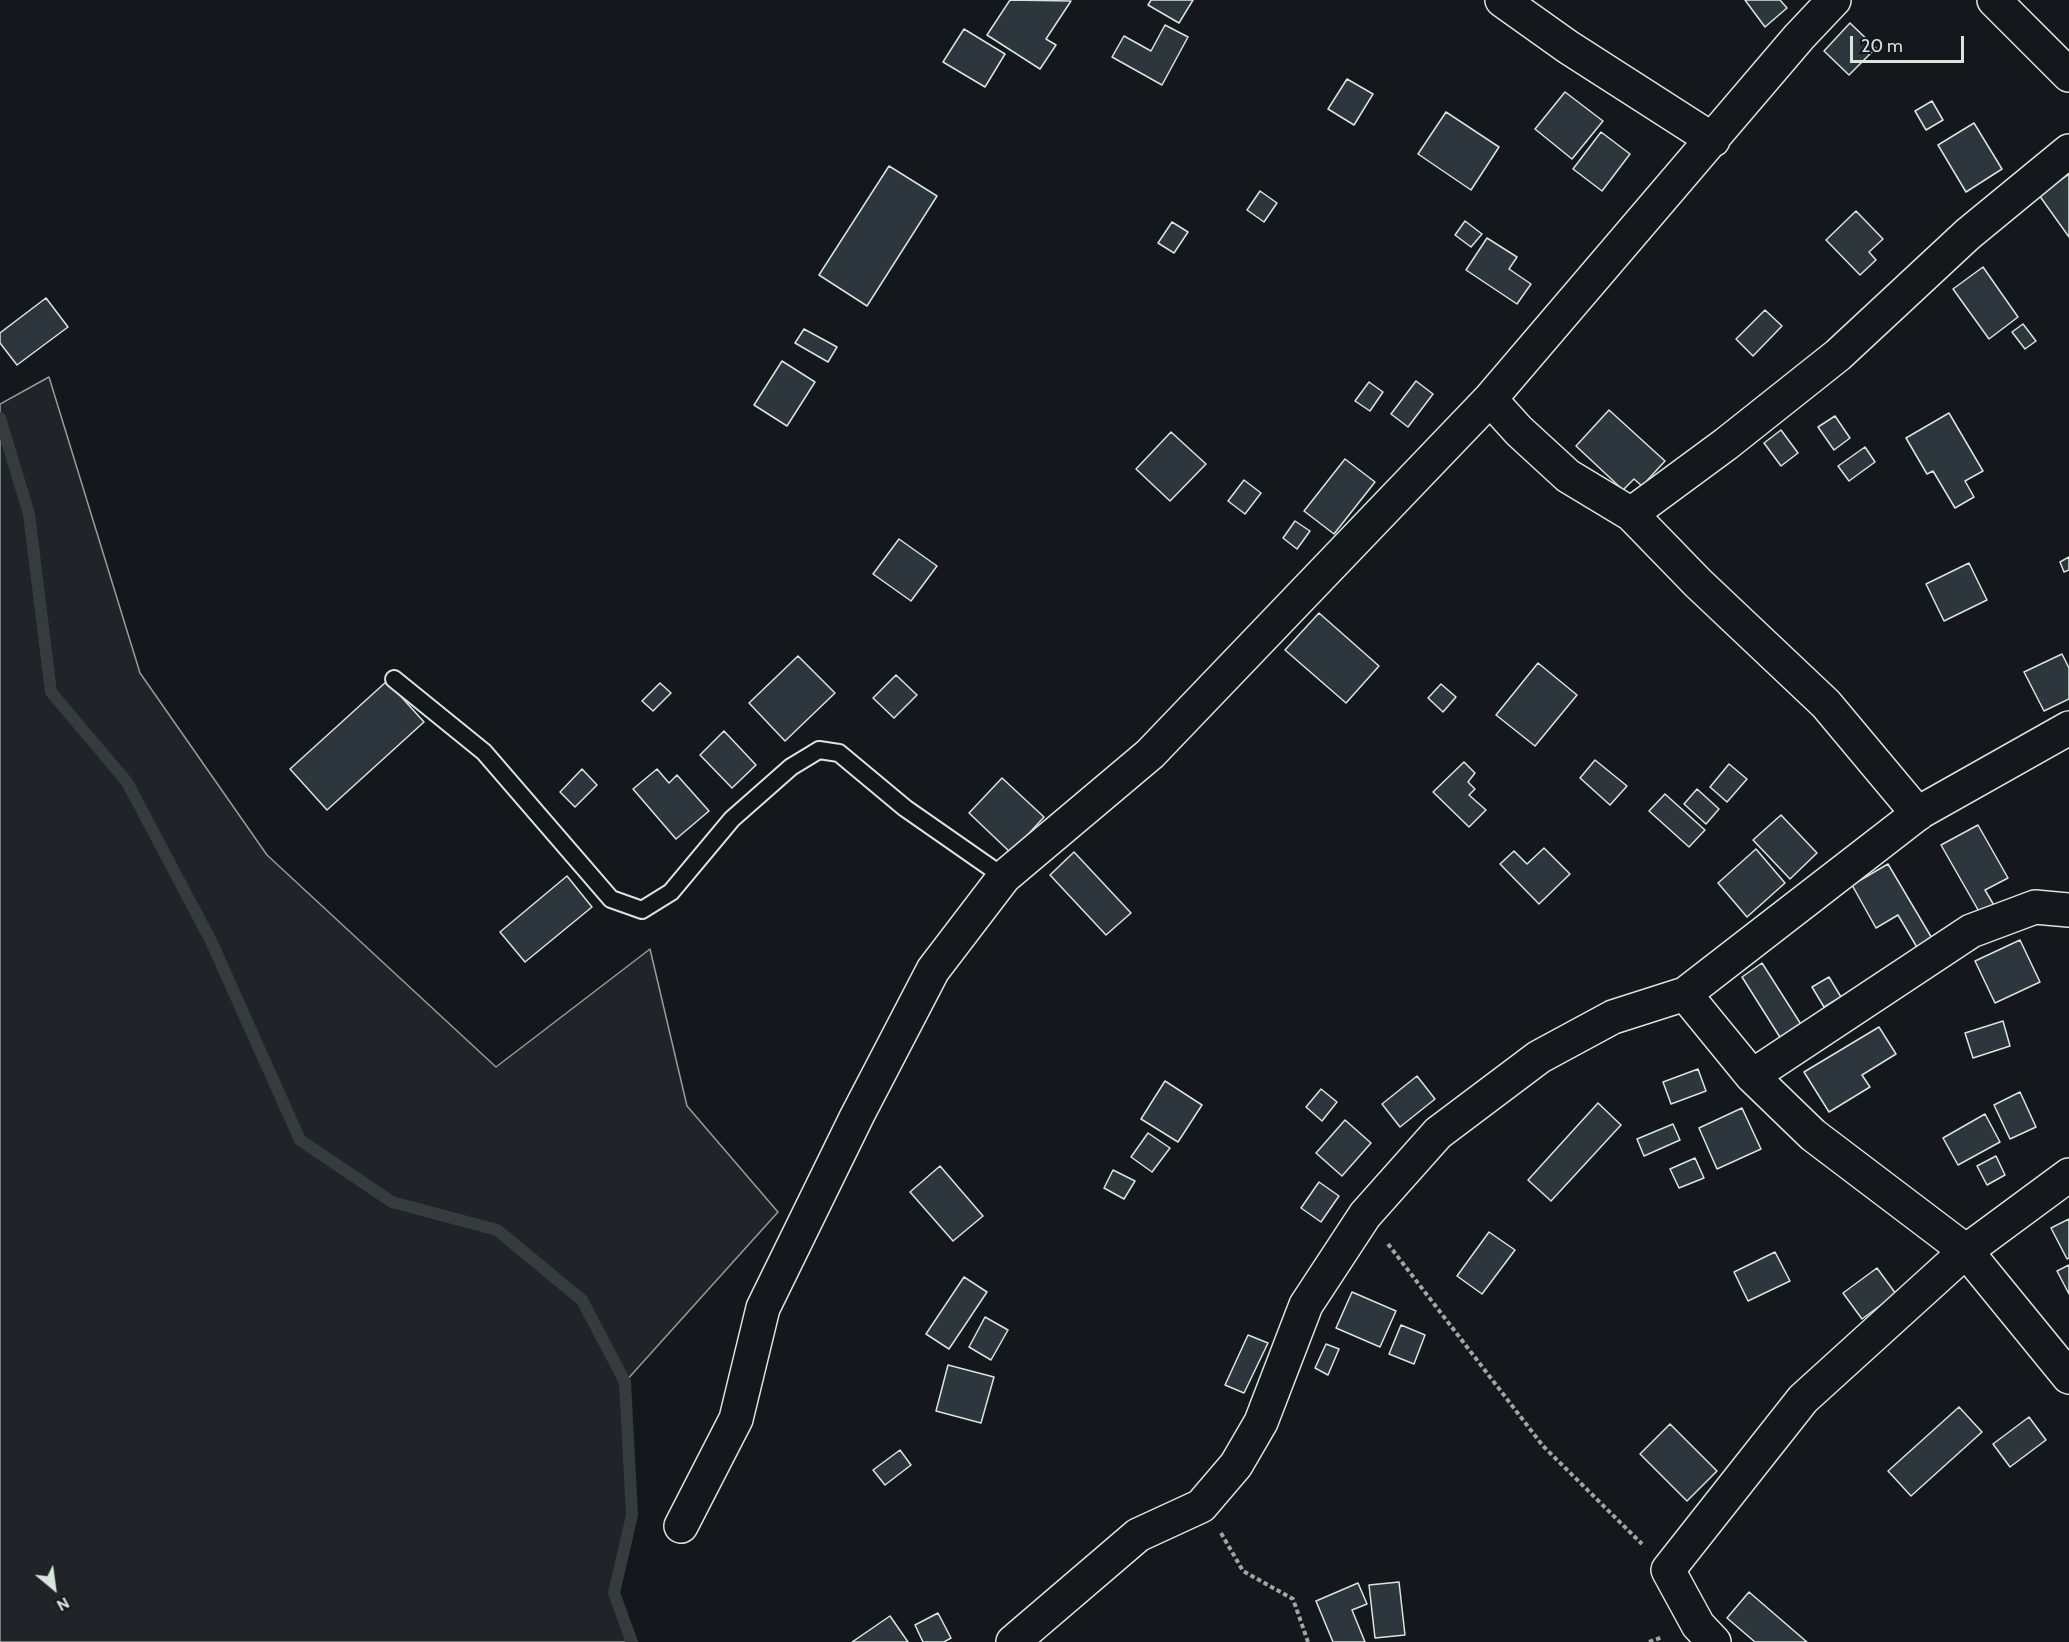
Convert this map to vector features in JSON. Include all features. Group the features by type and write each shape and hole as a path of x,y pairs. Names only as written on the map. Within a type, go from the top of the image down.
{"street":[{"path":"1502,0 1568,47 1713,140"},
{"path":"681,1526 736,1419 763,1308 857,1116 933,970 1004,877 1150,754 1490,399 1799,37 1834,0"},
{"path":"1994,0 2069,75"},
{"path":"1631,514 1726,444 1838,355 1968,234 2069,151"},
{"path":"1490,399 1518,431 1568,476 1631,514 1698,583 1826,704 1918,814"},
{"path":"1013,1642 1138,1535 1201,1506 1236,1465 1261,1422 1306,1305 1365,1215 1438,1133 1539,1057 1613,1017 1685,994 1918,814 2069,728"},
{"path":"1752,1076 1971,932 2035,907 2069,910"},
{"path":"1685,994 1752,1076 1813,1135 1966,1251 2069,1377"},
{"path":"1714,1642 1698,1625 1668,1570 1803,1399 1966,1251 2069,1175"}],"lane":[{"path":"394,679 484,752 611,899 642,910 671,892 732,819 791,767 819,750 839,753 905,808 1004,877"}],"path":[{"path":"1365,1215 1543,1446 1668,1570"},
{"path":"1201,1506 1212,1518 1243,1570 1293,1599 1308,1642"}],"shaded area":[{"path":"49,377 140,673 267,855 496,1067 650,949 687,1106 778,1212 625,1382 632,1515 614,1593 632,1642 0,1642 0,404"}],"building":[{"path":"1010,0 1071,1 1046,39 1056,45 1040,69 987,35"},
{"path":"1151,0 1193,0 1179,23 1148,5"},
{"path":"1745,0 1780,0 1787,8 1765,27"},
{"path":"1850,23 1876,48 1849,75 1824,51"},
{"path":"1165,25 1188,37 1162,85 1112,57 1124,36 1151,51"},
{"path":"964,29 1005,54 985,87 943,62"},
{"path":"1347,79 1373,94 1354,125 1328,109"},
{"path":"1565,92 1603,121 1572,159 1535,129"},
{"path":"1932,101 1943,120 1926,130 1915,111"},
{"path":"1446,112 1499,147 1471,190 1418,154"},
{"path":"1974,123 2002,169 1966,192 1938,145"},
{"path":"1601,132 1630,154 1602,191 1573,169"},
{"path":"889,166 937,196 867,306 819,275"},
{"path":"2069,174 2069,237 2039,195"},
{"path":"1260,191 1277,203 1264,222 1247,210"},
{"path":"1856,211 1883,239 1869,252 1876,260 1860,275 1826,240"},
{"path":"1465,221 1482,234 1471,247 1455,235"},
{"path":"1172,222 1188,232 1174,253 1158,243"},
{"path":"1487,238 1517,257 1509,269 1531,284 1517,304 1466,270"},
{"path":"1983,267 2018,317 1989,339 1953,289"},
{"path":"46,298 68,327 17,365 0,343 0,333"},
{"path":"1765,310 1782,326 1753,356 1736,339"},
{"path":"2023,324 2036,341 2025,349 2012,332"},
{"path":"804,329 837,347 828,362 795,343"},
{"path":"782,361 815,382 787,426 754,405"},
{"path":"1416,381 1433,394 1408,427 1391,414"},
{"path":"1369,382 1383,392 1370,411 1355,401"},
{"path":"1609,410 1665,461 1642,486 1634,479 1623,490 1576,446"},
{"path":"1949,413 1983,471 1965,481 1974,497 1955,508 1933,471 1927,474 1906,438"},
{"path":"1835,416 1850,438 1834,450 1818,427"},
{"path":"1781,430 1798,453 1781,466 1764,443"},
{"path":"1171,432 1206,464 1170,501 1136,469"},
{"path":"1865,447 1875,462 1849,481 1838,466"},
{"path":"1345,459 1375,482 1334,534 1304,511"},
{"path":"1244,480 1261,493 1245,514 1228,501"},
{"path":"1295,521 1310,531 1297,549 1283,538"},
{"path":"899,539 937,566 911,601 873,574"},
{"path":"2069,557 2069,570 2064,572 2060,562"},
{"path":"1969,563 1987,600 1944,621 1926,584"},
{"path":"1319,613 1379,666 1346,703 1285,650"},
{"path":"2062,654 2069,668 2069,699 2044,711 2024,672"},
{"path":"798,656 835,693 785,741 749,703"},
{"path":"1538,663 1577,695 1535,746 1496,715"},
{"path":"896,675 917,695 894,718 873,698"},
{"path":"387,681 424,722 327,810 290,769"},
{"path":"660,683 671,693 653,711 642,701"},
{"path":"1441,684 1456,697 1443,712 1428,698"},
{"path":"724,731 756,765 732,788 700,755"},
{"path":"1595,760 1627,786 1610,805 1580,778"},
{"path":"1464,762 1475,773 1468,782 1475,789 1469,795 1486,810 1469,827 1433,792"},
{"path":"1729,764 1747,779 1727,802 1710,787"},
{"path":"582,769 597,785 575,807 560,792"},
{"path":"657,769 669,783 677,775 709,811 676,839 633,789"},
{"path":"1002,778 1044,817 1011,853 969,813"},
{"path":"1697,789 1719,809 1706,824 1684,804"},
{"path":"1665,794 1705,830 1689,847 1649,811"},
{"path":"1781,815 1817,853 1790,879 1753,840"},
{"path":"1978,825 2008,878 1985,890 1995,907 1981,915 1941,845"},
{"path":"1544,848 1570,874 1539,904 1500,864 1514,851 1527,864"},
{"path":"1756,849 1785,883 1747,917 1718,883"},
{"path":"1074,852 1131,913 1106,935 1050,875"},
{"path":"1888,864 1933,940 1918,949 1898,915 1876,928 1852,885"},
{"path":"567,876 592,907 525,962 500,932"},
{"path":"2020,940 2040,982 1995,1003 1975,961"},
{"path":"1762,963 1804,1029 1783,1042 1742,977"},
{"path":"1829,977 1841,997 1824,1007 1812,987"},
{"path":"2003,1021 2010,1046 1973,1058 1965,1033"},
{"path":"1879,1027 1896,1054 1862,1075 1870,1087 1829,1112 1804,1072"},
{"path":"1698,1069 1706,1091 1671,1104 1663,1082"},
{"path":"1417,1076 1435,1099 1400,1127 1382,1104"},
{"path":"1165,1081 1202,1105 1178,1142 1141,1119"},
{"path":"1321,1089 1337,1102 1322,1121 1306,1107"},
{"path":"2020,1092 2036,1127 2010,1139 1994,1105"},
{"path":"1598,1103 1621,1125 1551,1201 1528,1180"},
{"path":"1742,1108 1761,1149 1717,1169 1699,1128"},
{"path":"1985,1114 2000,1142 1958,1165 1943,1138"},
{"path":"1345,1120 1371,1143 1342,1176 1316,1153"},
{"path":"1673,1124 1680,1140 1644,1156 1637,1139"},
{"path":"1148,1133 1170,1148 1152,1172 1131,1157"},
{"path":"1996,1156 2005,1175 1987,1185 1977,1166"},
{"path":"1695,1158 1704,1178 1679,1188 1670,1169"},
{"path":"940,1166 983,1216 953,1241 910,1192"},
{"path":"1113,1170 1135,1181 1124,1199 1104,1188"},
{"path":"1319,1182 1339,1196 1321,1222 1301,1208"},
{"path":"2069,1219 2069,1258 2067,1259 2051,1228"},
{"path":"1489,1232 1515,1250 1482,1294 1457,1276"},
{"path":"1775,1252 1790,1281 1748,1301 1734,1272"},
{"path":"2069,1265 2069,1294 2057,1271"},
{"path":"1877,1268 1896,1294 1862,1319 1843,1293"},
{"path":"964,1277 987,1292 949,1349 926,1334"},
{"path":"1352,1292 1396,1311 1380,1347 1336,1328"},
{"path":"985,1317 1008,1330 991,1360 969,1347"},
{"path":"1401,1325 1425,1335 1414,1364 1389,1354"},
{"path":"1248,1335 1268,1343 1244,1393 1225,1385"},
{"path":"1326,1344 1339,1349 1328,1375 1315,1368"},
{"path":"948,1365 994,1377 981,1423 936,1411"},
{"path":"1959,1407 1982,1432 1911,1496 1888,1471"},
{"path":"2029,1417 2046,1440 2010,1467 1993,1444"},
{"path":"1670,1424 1717,1471 1687,1501 1640,1454"},
{"path":"900,1450 911,1465 885,1485 873,1470"},
{"path":"1399,1582 1405,1635 1375,1638 1369,1585"},
{"path":"1358,1583 1367,1604 1352,1610 1365,1642 1333,1642 1316,1601"},
{"path":"1749,1592 1807,1642 1755,1642 1727,1618"},
{"path":"938,1613 951,1638 944,1642 923,1642 915,1625"},
{"path":"890,1616 908,1642 852,1642"}],"waterway":[{"path":"0,418 29,514 51,692 127,782 211,941 300,1140 392,1202 497,1230 582,1300 625,1382 632,1515 614,1593 632,1642"}]}
